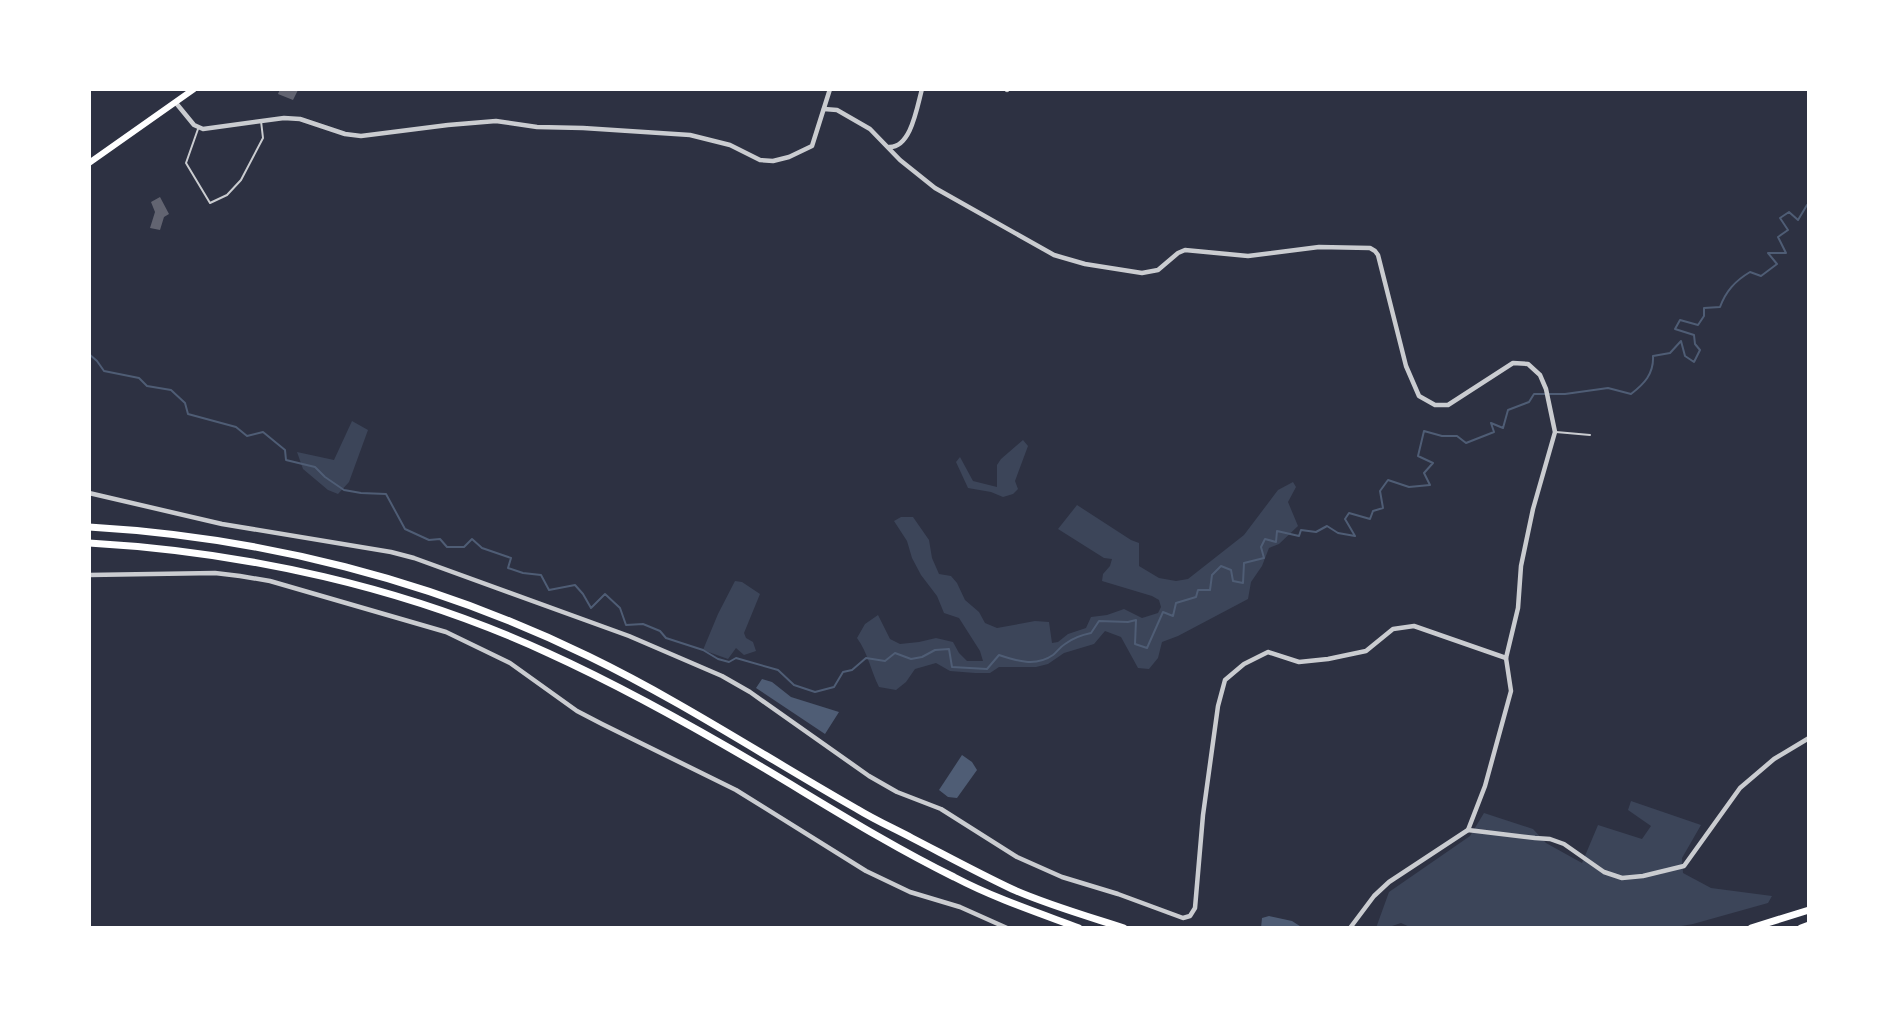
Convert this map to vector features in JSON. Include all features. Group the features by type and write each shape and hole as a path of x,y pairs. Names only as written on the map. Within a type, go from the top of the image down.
{"main road":[{"path":"89,163 194,89"},
{"path":"89,527 177,535 277,551 353,568 482,609 527,627 631,678 859,811 965,866 1014,889 1124,928"},
{"path":"89,543 198,554 309,573 387,594 480,624 548,653 627,692 753,762 856,825 956,878 1007,902 1079,928"},
{"path":"1751,928 1809,910"},
{"path":"1801,928 1809,925"}],"street":[{"path":"176,103 194,125 208,129 284,118 300,119 345,134 361,136 496,121 537,127 690,135 730,145 760,160 773,161 812,146 831,89"},
{"path":"888,147 902,143 912,124 922,89"},
{"path":"824,109 837,110 870,129 900,160 935,188 1054,255 1085,264 1142,273 1158,270 1185,250 1248,256 1319,247 1370,247 1378,255 1406,366 1419,396 1435,405 1448,405 1513,363 1528,364 1540,375 1549,399 1555,432 1528,530 1521,566 1518,608 1506,658 1511,691 1485,786 1468,830 1389,881 1350,928"},
{"path":"89,493 222,524 414,558 629,636 722,676 750,692 869,776 897,792 941,809 1017,857 1062,877 1183,918 1192,915 1195,908 1203,815 1224,680 1244,664 1268,652 1299,662 1328,659 1366,651 1393,629 1414,626 1506,658"},
{"path":"89,575 215,573 240,576 270,581 446,632 510,663 577,711 736,790 876,876 910,892 960,907 1007,928"},
{"path":"1468,830 1550,839 1564,844 1604,872 1622,878 1684,866 1740,788 1774,759 1809,738"}],"lane":[{"path":"198,128 186,163 210,203 227,195 241,180 262,138 261,121"},
{"path":"1555,432 1590,435"}],"shaded area":[{"path":"352,421 368,430 349,482 338,494 328,490 303,469 297,452 334,460"},
{"path":"1023,440 1028,446 1015,481 1018,489 1013,494 1003,497 968,488 956,462 960,457 973,481 997,487 997,465"},
{"path":"1293,482 1296,487 1288,502 1298,526 1279,544 1269,548 1262,566 1251,582 1248,599 1162,642 1158,658 1149,669 1138,668 1121,637 1105,631 1094,644 1064,653 1048,664 1036,667 999,667 990,673 975,673 950,671 936,663 915,669 896,690 879,687 857,638 865,624 878,615 890,639 900,644 936,638 953,642 967,661 983,661 980,651 959,618 944,613 937,596 921,575 907,541 894,521 901,517 913,517 929,540 932,558 939,574 951,576 965,600 979,612 985,623 997,628 1035,621 1049,622 1052,643 1086,628 1091,617 1124,609 1142,618 1158,613 1161,607 1159,600 1152,596 1102,581 1112,559 1104,558 1058,529 1077,505 1139,543 1139,566 1159,578 1176,581 1188,579 1244,535 1278,490"},
{"path":"735,581 742,582 760,594 744,633 746,638 753,642 756,651 744,655 736,648 728,659 703,650"},
{"path":"762,679 772,682 791,697 839,712 825,734 756,688"},
{"path":"962,755 972,762 977,770 957,798 948,797 939,790"},
{"path":"1631,801 1701,825 1682,858 1683,873 1711,888 1772,896 1768,903 1670,928 1412,928 1401,923 1376,928 1389,892 1470,836 1484,813 1533,829 1546,843 1582,863 1598,825 1642,839 1651,826 1628,810"},
{"path":"1269,916 1292,921 1303,928 1261,928 1262,918"}],"building":[{"path":"280,89 298,90 293,100 278,94"},
{"path":"160,197 169,214 164,217 160,230 150,228 155,212 151,202"}],"waterway":[{"path":"89,354 104,371 139,378 147,386 171,390 185,403 188,414 236,427 247,436 263,432 285,450 286,460 315,467 344,490 386,494 405,529 429,540 440,539 447,547 464,547 472,539 482,548 511,558 508,568 541,575 549,590 575,585 591,608 605,594 620,608 626,625 643,624 660,631 666,638 703,650 718,659 729,662 736,658 778,670 794,685 815,692 834,687 843,672 852,670 866,658 885,661 895,653 911,659 935,650 949,649 952,667 987,669 999,655 1019,661 1040,661 1053,655 1071,640 1091,633 1099,621 1136,620 1135,644 1147,648 1163,612 1173,616 1176,603 1196,597 1198,590 1210,590 1212,575 1221,566 1231,570 1233,581 1243,583 1244,563 1264,558 1261,547 1265,539 1276,542 1277,531 1299,536 1301,530 1316,532 1327,526 1338,533 1355,536 1345,519 1349,513 1370,519 1373,511 1383,508 1380,491 1388,480 1409,487 1430,485 1424,473 1433,463 1418,456 1424,431 1442,436 1457,436 1466,443 1494,432 1491,423 1503,428 1508,410 1529,402 1534,394 1565,394 1608,388 1631,394 1647,378 1652,368 1653,356 1670,353 1681,341 1685,356 1694,362 1700,350 1695,344 1694,335 1675,329 1680,320 1698,325 1704,316 1704,308 1720,307 1728,291 1740,279 1750,272 1761,276 1777,264 1768,253 1786,253 1778,237 1788,230 1780,218 1789,212 1798,220 1807,205 1809,208"}]}
